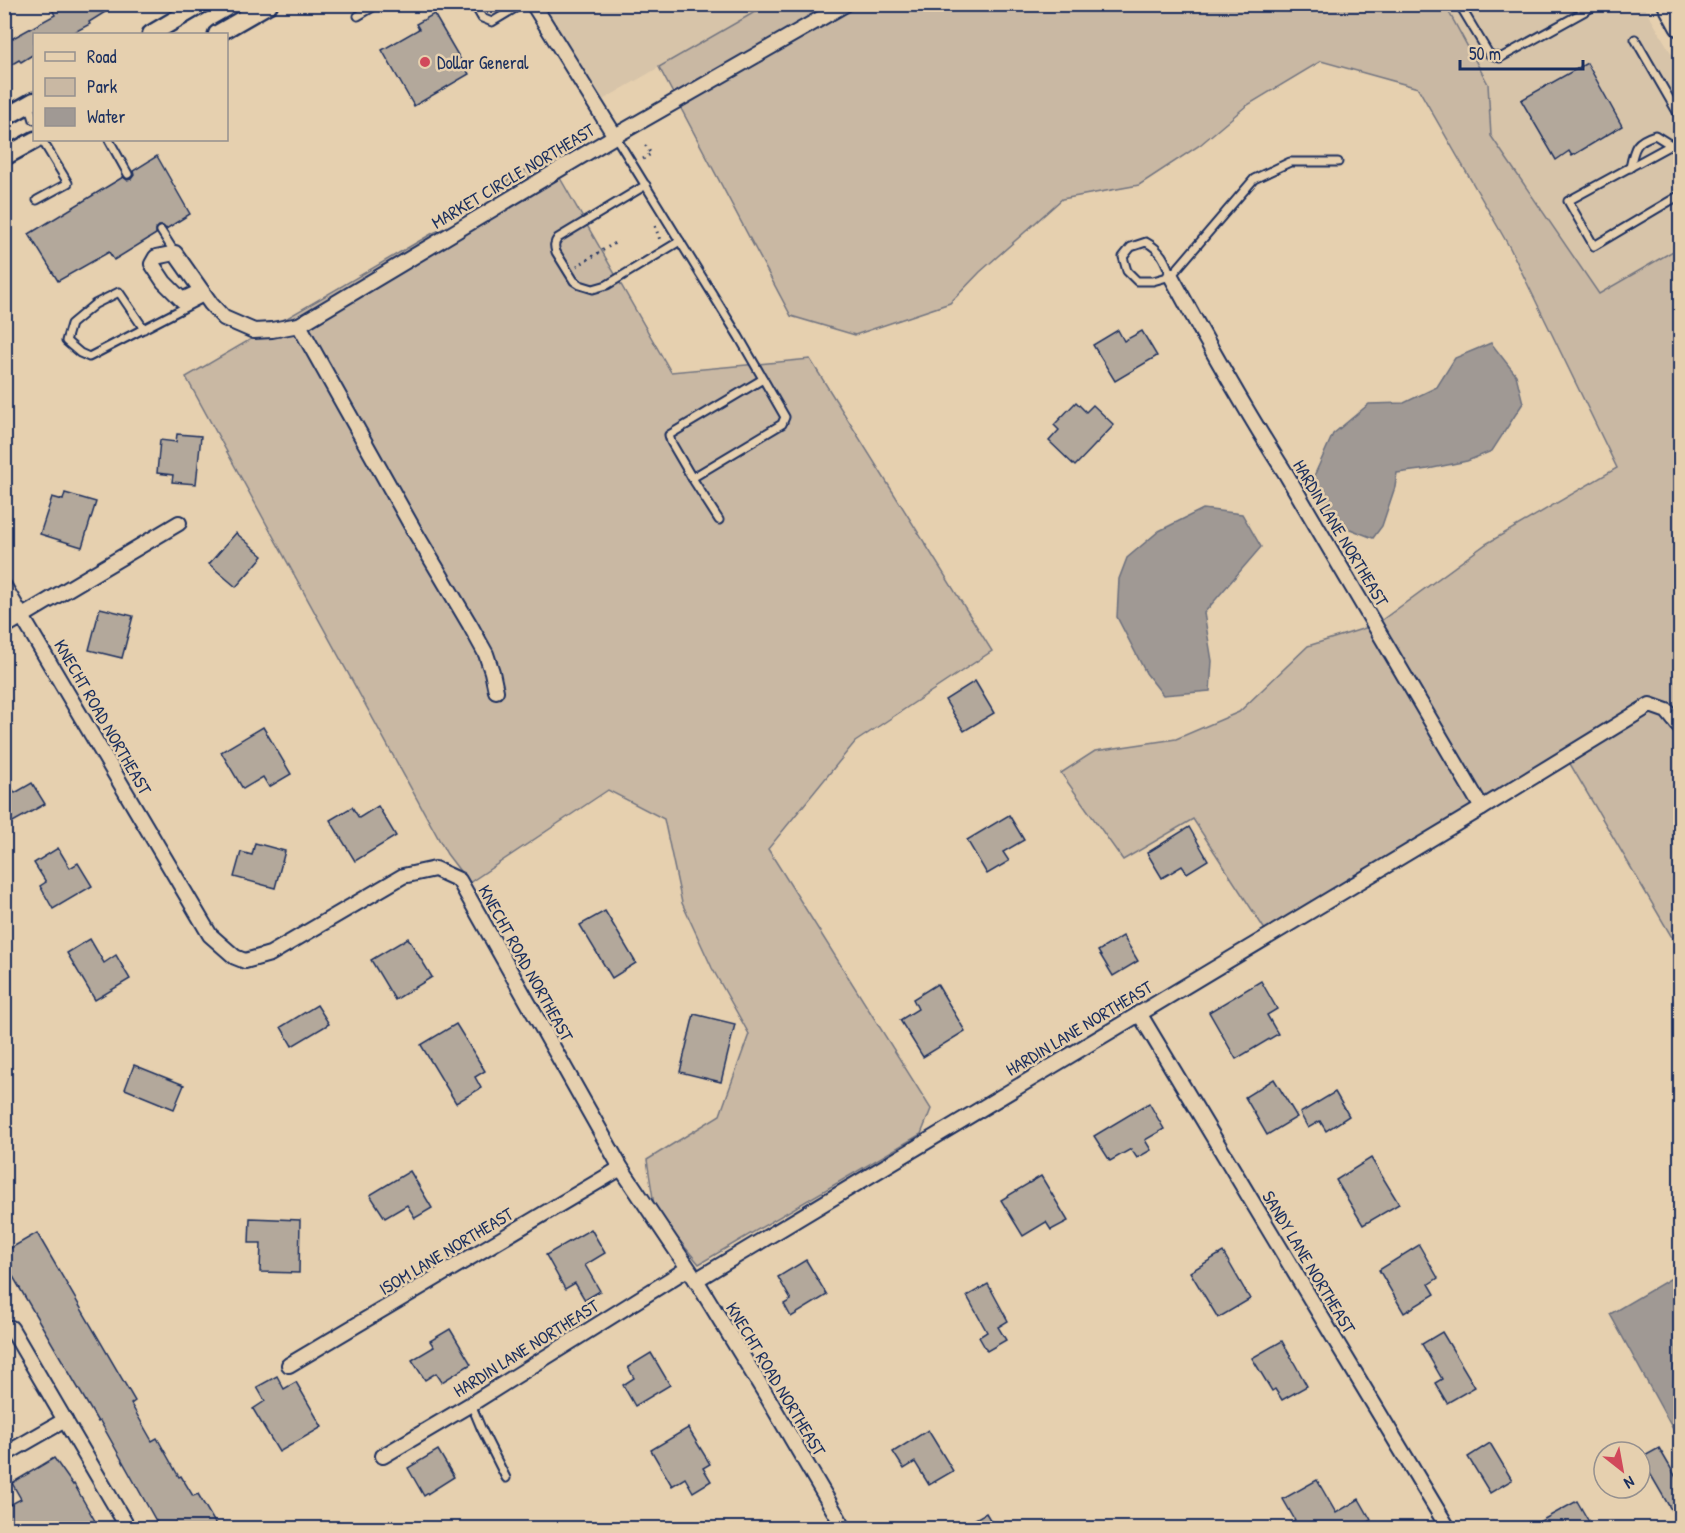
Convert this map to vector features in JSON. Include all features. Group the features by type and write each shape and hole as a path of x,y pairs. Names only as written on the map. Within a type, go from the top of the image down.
{"main road":[{"path":"1668,4 1680,26"}],"street":[{"path":"153,33 202,4"},
{"path":"219,33 269,4"},
{"path":"532,4 615,136"},
{"name":"MARKET CIRCLE NORTHEAST","path":"175,253 203,294 224,318 254,331 299,325 615,136 846,4"},
{"path":"4,118 33,108"},
{"path":"4,157 33,141"},
{"path":"175,253 156,257 152,264 164,282 182,300 203,294"},
{"name":"HARDIN LANE NORTHEAST","path":"1171,276 1221,369 1292,484 1482,808"},
{"path":"299,325 486,654 496,690"},
{"path":"4,627 179,523"},
{"name":"KNECHT ROAD NORTHEAST","path":"4,586 210,935 235,957 245,961 270,954 403,876 435,869 459,880 621,1168 692,1275 765,1393 844,1528"},
{"name":"HARDIN LANE NORTHEAST","path":"383,1456 1139,1013 1650,705 1667,711 1680,727"},
{"name":"SANDY LANE NORTHEAST","path":"1139,1013 1448,1528"},
{"name":"ISOM LANE NORTHEAST","path":"289,1365 621,1168"},
{"path":"8,1330 65,1420 128,1528"},
{"path":"4,1455 65,1420"}],"lane":[{"path":"357,16 378,4"},
{"path":"474,4 482,18 492,22 522,4"},
{"path":"1459,4 1489,54 1500,58 1598,4"},
{"path":"1635,39 1680,117"},
{"path":"1630,168 1638,143 1646,137 1655,135 1671,145"},
{"path":"615,136 785,417 782,424 692,478"},
{"path":"1680,140 1568,201 1594,246 1680,195"},
{"path":"37,200 68,183 43,141"},
{"path":"110,141 128,174"},
{"path":"1171,276 1157,248 1146,242 1131,247 1123,257 1127,270 1137,281 1153,282 1171,276 1254,179 1290,162 1338,162"},
{"path":"646,185 558,238 554,247 556,252 574,281 588,288 599,288 680,241"},
{"path":"162,231 175,253"},
{"path":"144,329 119,292 95,304 71,324 66,341 80,353 89,357 144,329 203,294"},
{"path":"719,520 692,478 669,435 763,379"},
{"path":"471,1404 506,1478"}],"path":[{"path":"652,220 661,239 658,247"},
{"path":"582,274 577,266 618,241"}],"shaded area":[{"path":"524,5 767,5 587,109"},
{"path":"1445,5 1643,5 1680,68 1680,247 1599,294 1491,136 1488,84"}],"green space":[{"path":"767,5 1445,5 1488,84 1491,136 1599,294 1680,247 1680,951 1569,762 1269,936 1193,819 1123,860 1061,773 1095,751 1176,739 1239,712 1308,646 1375,625 1486,544 1617,468 1510,248 1418,88 1321,61 1246,106 1200,145 1139,185 1062,199 980,272 950,303 855,335 791,316 659,67"},
{"path":"548,157 671,372 810,359 992,651 855,742 768,849 931,1109 921,1134 699,1264 655,1211 647,1160 720,1115 749,1034 712,968 682,903 664,819 608,790 469,883 447,854 186,377 433,233 514,199 506,181"}],"water":[{"path":"1491,343 1516,375 1523,403 1492,451 1467,461 1397,473 1395,487 1382,526 1373,538 1340,525 1319,502 1314,476 1333,434 1369,404 1404,403 1437,387 1455,358"},
{"path":"1203,509 1242,514 1261,547 1204,613 1212,661 1210,691 1163,695 1146,673 1117,617 1119,579 1127,558 1159,531"},
{"path":"1680,1273 1680,1442 1610,1314"}],"building":[{"path":"49,4 118,4 73,33 33,33 33,55 4,69 4,43 55,15"},
{"name":"Dollar General","path":"434,14 469,74 414,106 382,50 419,29 416,24"},
{"path":"1587,63 1622,126 1572,156 1569,151 1556,160 1521,100"},
{"path":"157,156 190,214 166,229 159,226 156,234 114,260 109,252 58,281 29,234 123,177 127,180 131,179 134,175 133,171"},
{"path":"1118,330 1124,341 1142,331 1157,356 1115,381 1093,345"},
{"path":"1076,402 1086,412 1093,405 1114,425 1075,466 1049,441 1059,430 1054,425"},
{"path":"177,434 201,436 196,484 172,482 173,475 157,473 160,440 176,442"},
{"path":"65,493 96,502 82,547 40,534 52,497 63,500"},
{"path":"236,533 263,556 236,587 209,564"},
{"path":"100,608 133,616 122,658 89,650"},
{"path":"975,681 994,713 964,731 945,700"},
{"path":"263,727 291,774 269,787 263,777 243,789 221,752"},
{"path":"4,776 15,793 32,783 45,804 4,827"},
{"path":"378,806 396,836 355,861 330,820 352,807 359,818"},
{"path":"1009,815 1024,840 1003,852 1009,861 987,874 967,840"},
{"path":"1189,827 1208,860 1187,873 1182,866 1162,878 1147,853"},
{"path":"255,843 285,851 275,888 234,877 241,852 252,855"},
{"path":"58,848 70,868 78,863 92,886 53,909 40,886 46,882 34,863"},
{"path":"605,911 636,963 612,978 580,925"},
{"path":"1123,936 1138,961 1113,976 1098,951"},
{"path":"408,938 432,977 395,1000 371,960"},
{"path":"90,939 104,963 116,955 130,979 95,1000 67,953"},
{"path":"1261,981 1277,1009 1267,1015 1278,1034 1236,1059 1209,1012"},
{"path":"937,984 965,1031 923,1057 900,1020 918,1009 913,999"},
{"path":"317,1005 329,1024 292,1046 281,1027"},
{"path":"694,1014 735,1024 721,1082 680,1072"},
{"path":"456,1024 485,1071 475,1077 481,1088 456,1103 421,1045"},
{"path":"134,1065 184,1085 174,1109 125,1089"},
{"path":"1274,1079 1297,1117 1267,1135 1245,1097"},
{"path":"1335,1092 1349,1116 1326,1131 1320,1121 1308,1128 1300,1113"},
{"path":"1149,1103 1164,1129 1145,1140 1151,1150 1137,1158 1131,1149 1110,1161 1094,1136"},
{"path":"1371,1158 1399,1204 1363,1225 1336,1180"},
{"path":"410,1171 432,1208 415,1218 407,1205 385,1218 370,1195"},
{"path":"1041,1176 1068,1221 1051,1230 1046,1222 1023,1236 1001,1200"},
{"path":"250,1218 300,1220 299,1273 260,1272 261,1243 249,1243"},
{"path":"591,1229 605,1253 585,1265 600,1291 585,1300 575,1283 565,1289 546,1255"},
{"path":"37,1233 135,1401 131,1404 152,1441 157,1438 179,1477 181,1476 193,1496 198,1494 218,1528 160,1528 100,1421 98,1422 4,1264 4,1252"},
{"path":"1419,1245 1438,1278 1429,1284 1435,1294 1404,1313 1379,1270"},
{"path":"1223,1252 1250,1299 1218,1318 1190,1272"},
{"path":"806,1260 827,1295 791,1317 784,1304 791,1300 778,1277"},
{"path":"988,1284 1008,1321 998,1327 1006,1340 987,1351 979,1337 987,1332 967,1296"},
{"path":"450,1329 471,1364 442,1382 436,1373 425,1380 412,1360 434,1347 430,1341"},
{"path":"1442,1332 1475,1387 1447,1403 1435,1383 1442,1379 1422,1344"},
{"path":"1282,1341 1307,1386 1282,1400 1275,1389 1272,1391 1252,1358"},
{"path":"651,1353 670,1385 635,1406 623,1385 634,1378 628,1367"},
{"path":"277,1376 284,1389 296,1382 322,1427 279,1452 253,1409 265,1401 257,1387"},
{"path":"688,1428 710,1464 703,1468 711,1481 693,1492 685,1478 672,1486 651,1450"},
{"path":"928,1430 953,1471 929,1485 915,1462 904,1469 893,1452"},
{"path":"1490,1443 1512,1480 1490,1493 1468,1457"},
{"path":"1659,1448 1680,1484 1680,1525 1652,1477 1652,1452"},
{"path":"438,1450 454,1477 424,1496 408,1468"},
{"path":"54,1458 74,1484 99,1528 4,1528 4,1508 21,1499 12,1483"},
{"path":"1317,1480 1336,1513 1359,1499 1371,1520 1356,1528 1281,1528 1295,1520 1283,1499"},
{"path":"1577,1501 1589,1522 1578,1528 1528,1528"},
{"path":"986,1513 995,1528 959,1528"}],"place":[{"name":"Dollar General","path":"425,62"}]}
